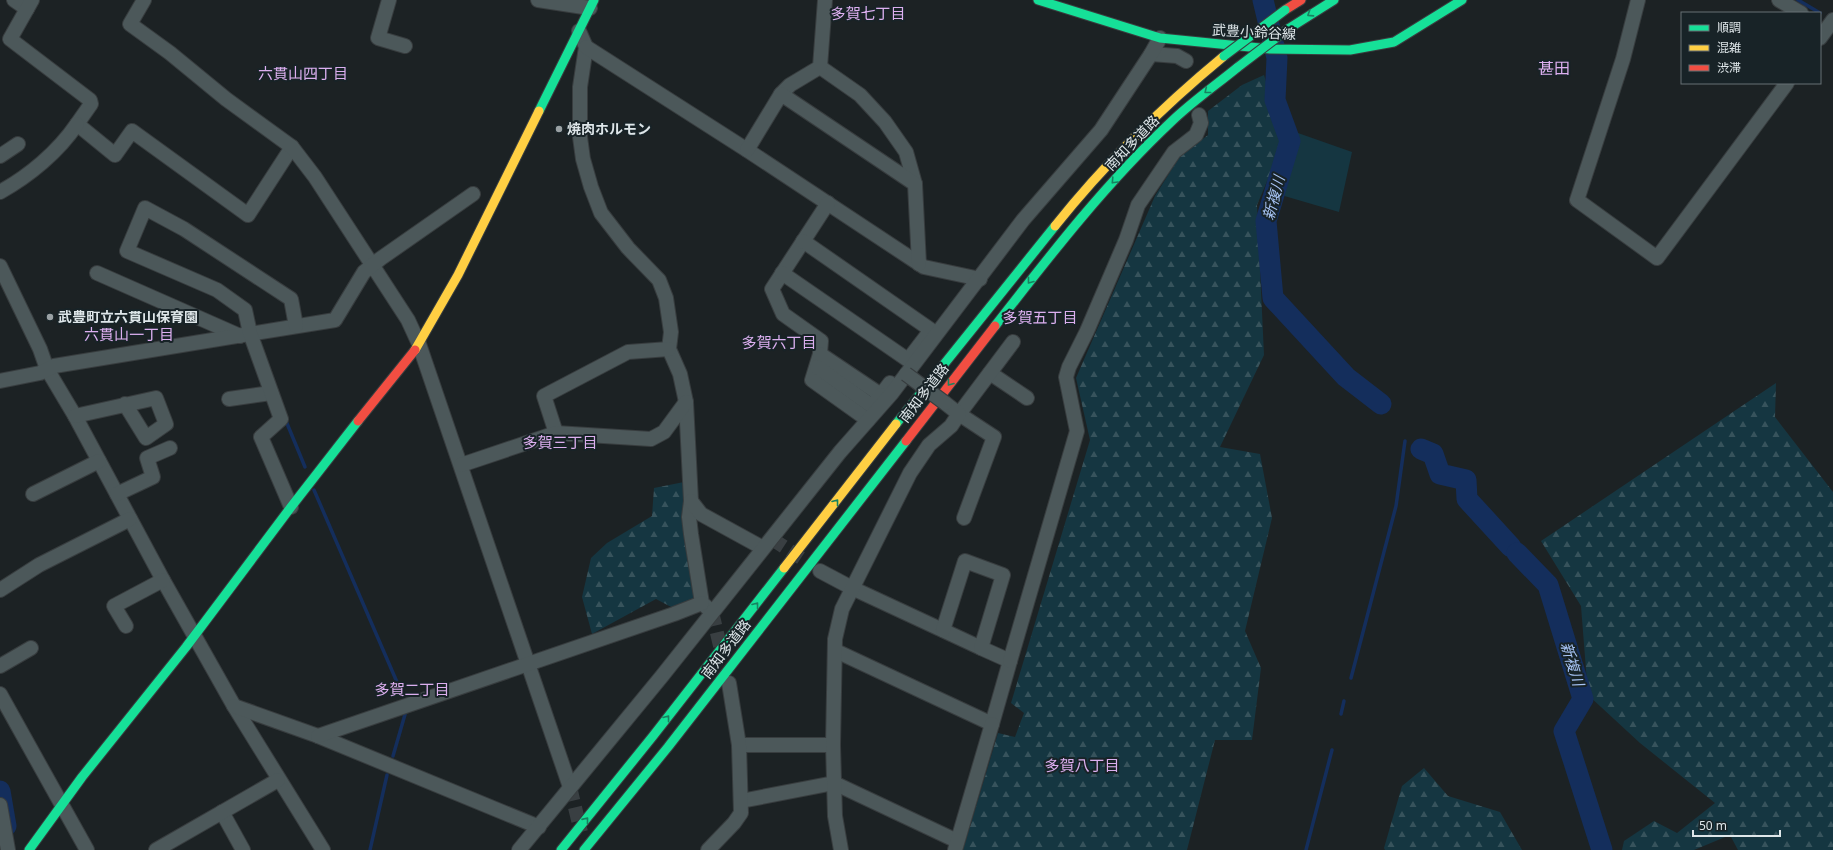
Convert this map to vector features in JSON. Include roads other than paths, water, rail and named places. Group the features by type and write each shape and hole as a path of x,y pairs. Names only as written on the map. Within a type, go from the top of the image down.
{"main road":[{"name":"南知多道路","path":"561,850 654,736 908,409 1083,191 1135,135 1179,93 1224,56 1301,0"},
{"name":"南知多道路","path":"584,850 668,746 1052,254 1096,200 1149,143 1192,103 1288,29 1334,0"},
{"name":"武豊小鈴谷線","path":"1065,8 1160,38 1270,49 1289,48 1350,50 1394,42 1462,0"},
{"path":"30,849 82,777 194,636 291,507 419,344 458,275 592,4"}],"street":[{"path":"0,192 16,183 64,142 91,104 90,100 10,39 30,4 14,0"},
{"path":"144,0 130,24 170,53 226,99 292,147 315,177 408,320 419,344 570,787"},
{"path":"389,0 378,38 405,46"},
{"path":"538,0 592,4"},
{"path":"820,67 825,0"},
{"path":"1638,0 1623,59 1577,200 1657,258 1786,84"},
{"path":"1779,0 1799,12"},
{"path":"1047,1 1065,8"},
{"path":"579,31 586,47 580,87 580,137 585,166 591,187 601,212 628,248 659,280 666,298 671,332 669,349 680,374 686,402 691,501 689,517 691,534 707,607"},
{"path":"519,850 662,676 707,607 772,539 840,452 868,420 907,368 980,279 1023,220 1101,130 1160,38"},
{"path":"586,47 747,150 918,264 924,267 980,279"},
{"path":"1151,54 1177,56 1186,61"},
{"path":"747,150 781,94 790,85 820,67"},
{"path":"820,67 860,96 885,122 906,152 915,184 918,264"},
{"path":"781,94 915,184"},
{"path":"741,801 834,783 956,845 1077,431 1066,377 1068,367 1087,331 1126,240 1138,204 1174,152 1196,135 1201,123 1199,115"},
{"path":"77,124 115,155 132,131 248,215 292,147"},
{"path":"0,156 18,144"},
{"path":"0,381 40,373 54,366 335,320 364,272 373,264 473,194"},
{"path":"828,203 772,289 783,314 821,340 818,360 812,380 868,420"},
{"path":"291,507 261,437 281,419 245,334 245,310 217,290 127,251 145,208 184,229 291,299 296,326"},
{"path":"803,241 931,330 907,368 881,395 818,360"},
{"path":"0,266 48,369 75,416 163,580 234,706 278,780 323,850"},
{"path":"782,273 907,368 959,414 994,437 964,518"},
{"path":"96,274 245,334"},
{"path":"841,850 835,816 833,745 836,651 835,639 842,609 910,473 929,445 951,426 1013,342"},
{"path":"556,433 544,396 628,352 669,349"},
{"path":"990,373 1027,398"},
{"path":"229,400 271,393"},
{"path":"461,466 556,433 651,440 664,432 686,402"},
{"path":"75,416 125,404"},
{"path":"117,494 153,477 147,458 170,448"},
{"path":"33,494 99,461"},
{"path":"691,501 701,514 763,548"},
{"path":"0,590 39,566 130,519"},
{"path":"943,630 965,561 1003,574 981,648"},
{"path":"820,571 852,588 1010,662"},
{"path":"126,626 114,606 163,580"},
{"path":"318,736 674,614 707,607"},
{"path":"0,666 31,648"},
{"path":"836,651 992,724"},
{"path":"708,850 734,823 740,813 739,745 729,683"},
{"path":"0,694 87,850"},
{"path":"234,706 318,736 539,827"},
{"path":"739,745 833,745"},
{"path":"162,849 278,780"},
{"path":"0,805 5,845"},
{"path":"222,812 243,850"}],"waterway":[{"name":"新複川","path":"1263,0 1277,58 1275,100 1290,141 1266,221 1273,298 1346,377 1381,404"},
{"path":"1798,0 1818,12"},
{"path":"286,421 305,467"},
{"path":"1351,678 1396,506 1405,441"},
{"name":"新複川","path":"1421,449 1433,454 1440,474 1466,480 1467,499 1511,547"},
{"path":"314,490 403,696"},
{"name":"新複川","path":"1517,553 1548,585 1583,699 1564,731 1602,850"},
{"path":"1341,714 1344,701"},
{"path":"393,756 406,711"},
{"path":"1306,850 1332,750"},
{"path":"370,850 387,775"},
{"path":"0,791 6,826"}],"tunnel":[{"path":"772,539 801,558"},
{"path":"712,612 722,654"},
{"path":"570,787 581,832"}],"place":[{"name":"焼肉ホルモン","path":"559,129"},
{"name":"武豊町立六貫山保育園","path":"50,317"}],"district":[{"name":"多賀七丁目","path":"868,14"},
{"name":"甚田","path":"1554,68"},
{"name":"六貫山四丁目","path":"303,74"},
{"name":"多賀五丁目","path":"1040,318"},
{"name":"六貫山一丁目","path":"129,335"},
{"name":"多賀六丁目","path":"779,343"},
{"name":"多賀三丁目","path":"560,443"},
{"name":"多賀二丁目","path":"412,690"},
{"name":"多賀八丁目","path":"1082,766"}]}
